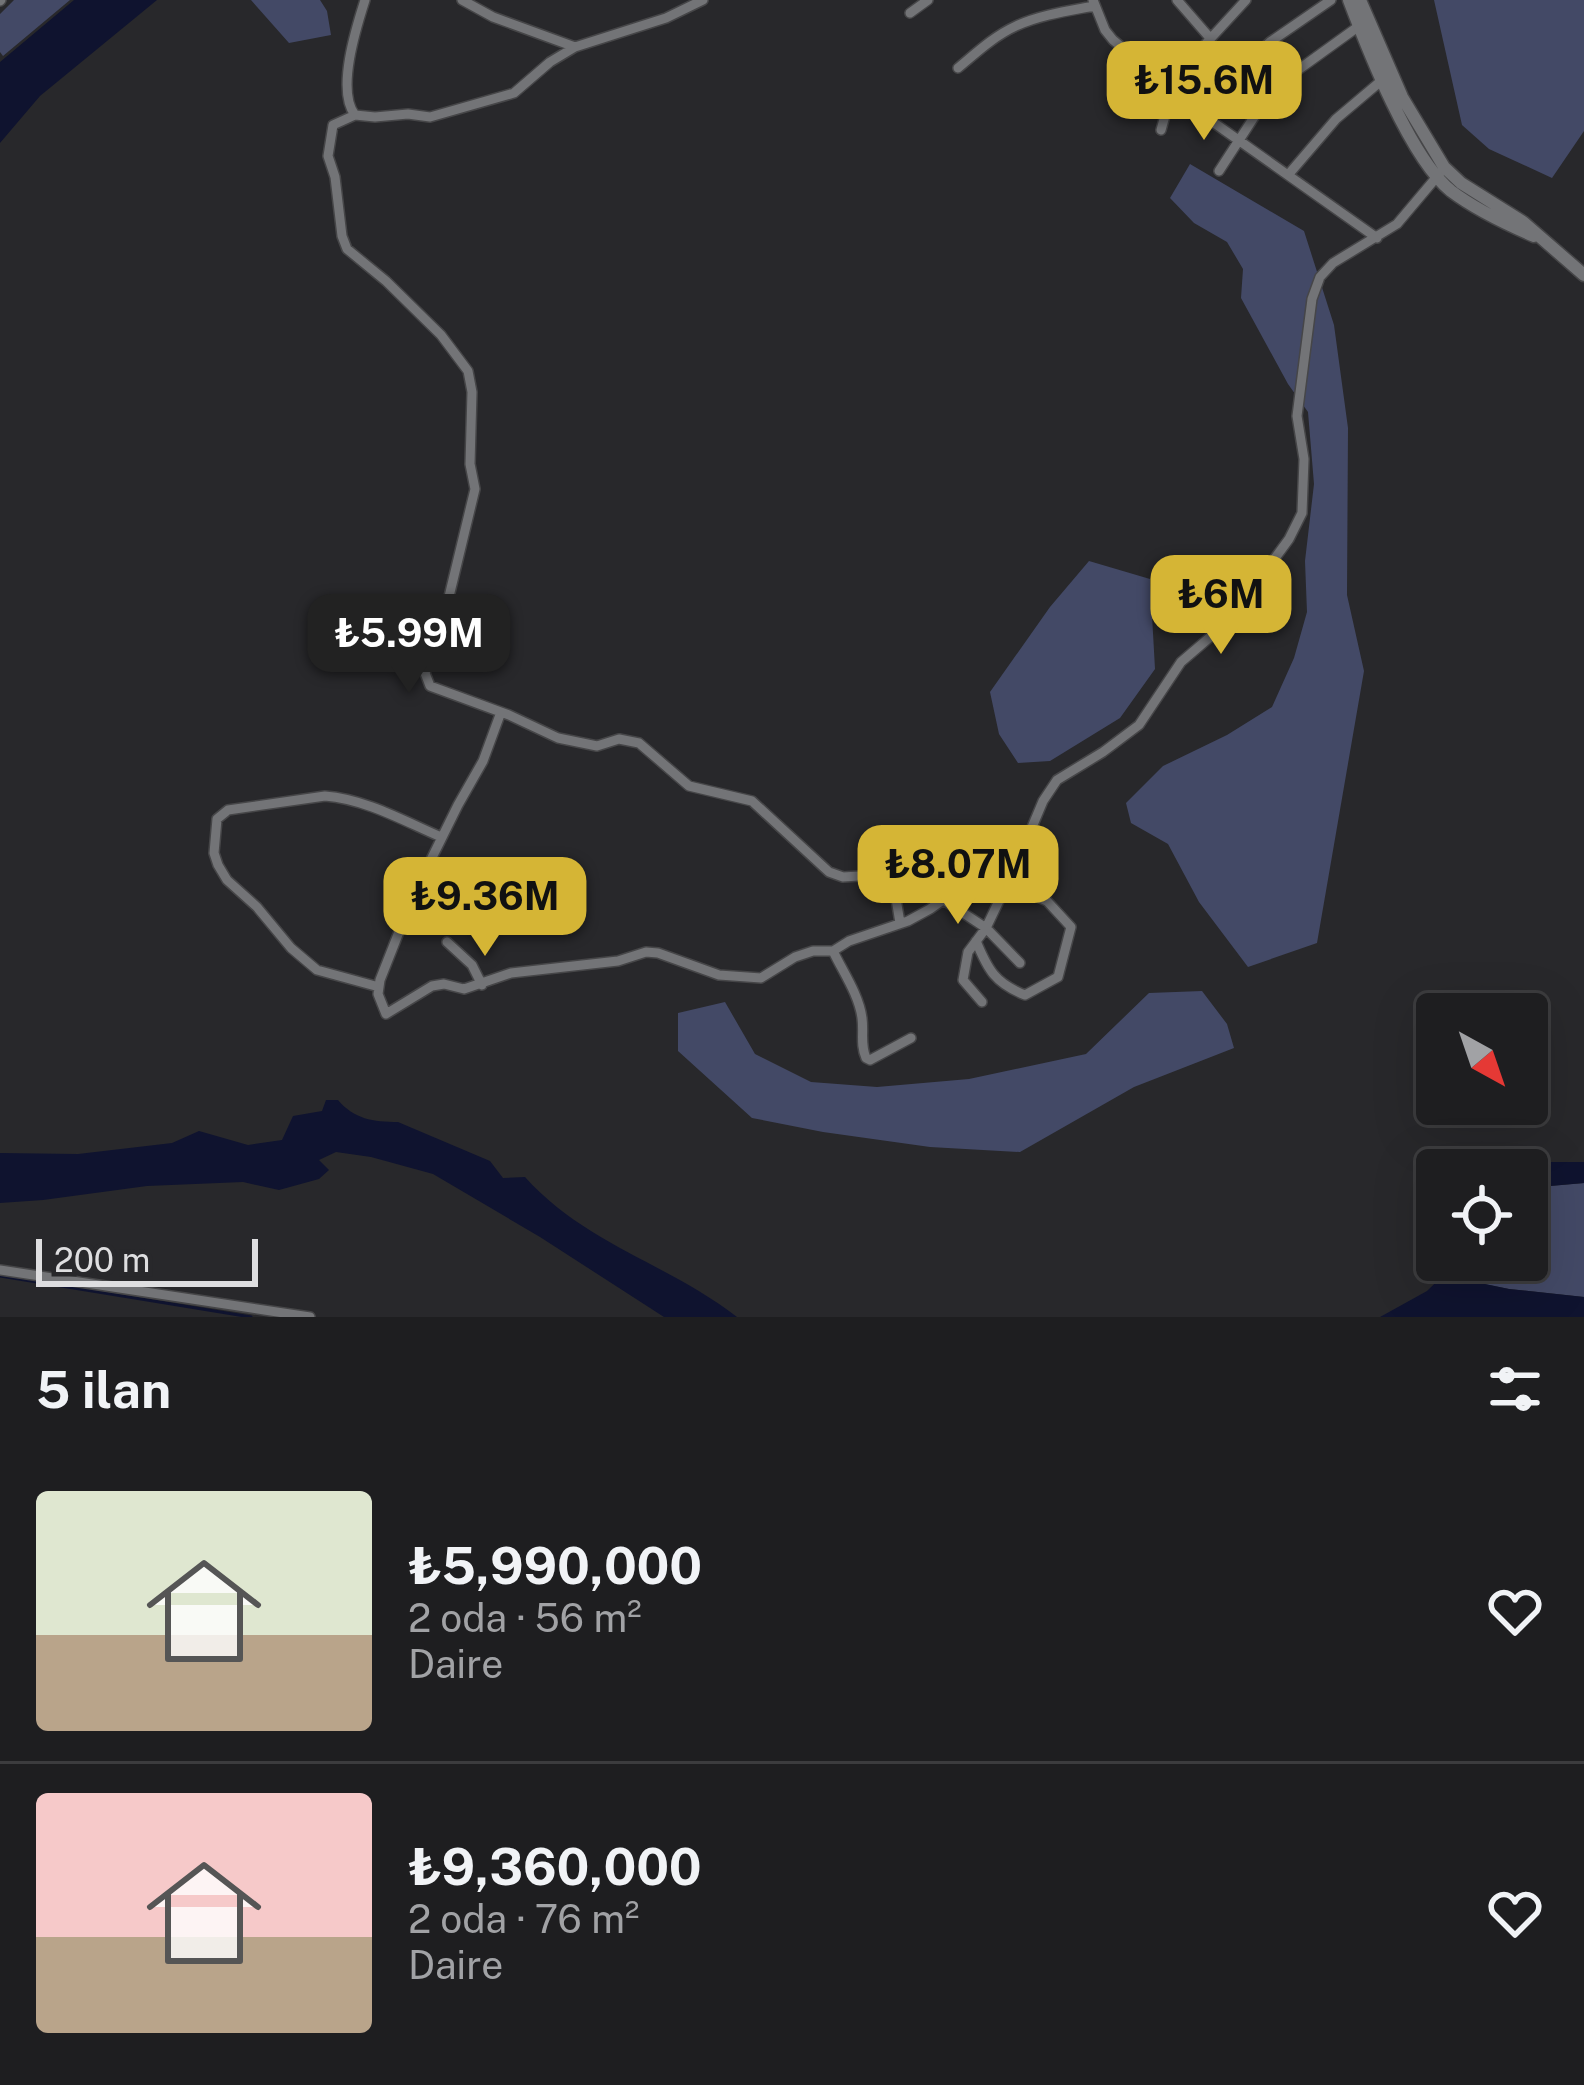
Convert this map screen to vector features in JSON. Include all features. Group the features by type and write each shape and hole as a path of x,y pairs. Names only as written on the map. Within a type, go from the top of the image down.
{"street":[{"path":"355,115 348,106 347,82 365,0"},
{"path":"703,0 666,18 575,47 514,93 430,117 355,115 333,125 328,156 347,249 441,335 468,371 472,392 470,464 475,488 426,680 430,686 558,738 597,746 620,739 639,743 689,786 752,801 829,872 844,877 892,874 986,928 1020,963"},
{"path":"910,13 928,0"},
{"path":"1177,0 1210,38"},
{"path":"1161,130 1173,88 1246,0"},
{"path":"1198,108 1270,42 1331,0"},
{"path":"1349,0 1381,81 1441,172 1523,222 1584,275"},
{"path":"1360,0 1441,172"},
{"path":"471,2 575,47"},
{"path":"958,68 1018,25 1094,3 1113,40 1239,140 1377,238"},
{"path":"1220,171 1273,88 1359,26"},
{"path":"1288,175 1336,119 1381,81"},
{"path":"501,712 483,761 414,894 379,986 386,1014 432,986 464,989 511,973 618,961 646,952 719,975 761,978 796,957 833,951 849,940 930,909 1030,832 1058,780 1139,725 1181,662 1209,638 1289,539 1302,513 1304,460 1297,416 1312,299 1320,277 1333,263 1397,224 1441,172"},
{"path":"379,986 317,970 290,948 218,865 214,853 218,816 228,810 340,797 442,837"},
{"path":"982,1002 963,980 968,952 986,928 1007,884 1004,874 1018,841"},
{"path":"892,874 900,923"},
{"path":"976,941 996,980 1014,991 1025,995 1058,976 1071,927 1047,901 1007,884"},
{"path":"447,942 472,965 482,985"},
{"path":"833,951 862,1017 866,1058 879,1057 911,1037"},
{"path":"0,1270 310,1317"}],"shaded area":[{"path":"14,0 70,0 3,56 0,14"},
{"path":"74,0 157,0 40,96 0,143 0,62"},
{"path":"251,0 320,0 331,35 289,43"},
{"path":"1434,0 1584,0 1584,131 1552,178 1489,149 1462,125"},
{"path":"1190,164 1304,231 1334,325 1348,428 1347,595 1364,671 1317,943 1248,967 1199,902 1168,844 1131,823 1126,803 1163,766 1272,707 1294,658 1307,612 1305,561 1314,484 1308,412 1241,298 1243,269 1227,242 1194,223 1170,198"},
{"path":"1089,561 1150,579 1155,669 1120,718 1050,761 1018,763 999,734 990,692"},
{"path":"1202,991 1227,1024 1234,1048 1134,1087 1020,1152 930,1147 752,1118 678,1051 678,1013 725,1002 755,1054 811,1082 877,1087 969,1079 1086,1054 1149,993"},
{"path":"326,1100 338,1100 365,1118 398,1122 490,1161 503,1178 525,1177 574,1220 737,1317 664,1317 433,1174 371,1157 336,1152 319,1160 329,1170 319,1179 279,1190 243,1182 147,1186 0,1203 0,1153 78,1154 172,1143 199,1131 248,1145 282,1140 293,1116 322,1111"},
{"path":"1548,1162 1584,1162 1584,1183 1548,1186"},
{"path":"1584,1183 1584,1297 1484,1284 1548,1281 1548,1186"},
{"path":"1437,1281 1484,1281 1509,1289 1584,1297 1584,1317 1380,1317"}],"waterway":[{"path":"0,1276 251,1317"}]}
